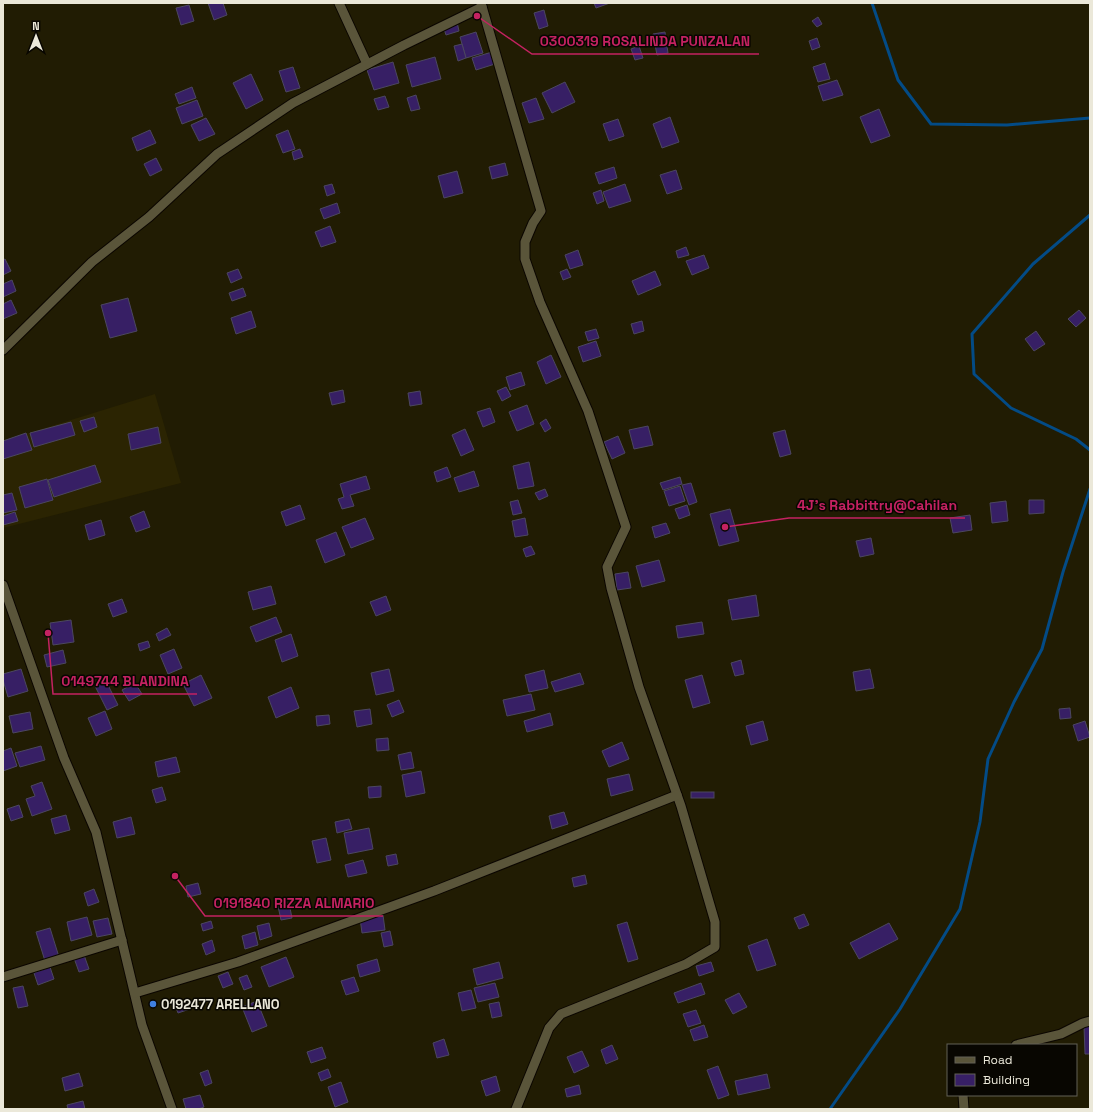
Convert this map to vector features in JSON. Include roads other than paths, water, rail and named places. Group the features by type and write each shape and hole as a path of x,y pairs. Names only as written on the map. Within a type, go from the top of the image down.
{"street":[{"path":"340,3 367,64"},
{"path":"3,350 92,262 149,217 217,154 293,103 482,5 541,211 533,223 525,242 526,259 540,302 588,411 626,527 607,567 611,588 639,687 678,795 715,922 715,947 686,964 561,1014 548,1028 516,1109"},
{"path":"3,585 64,758 96,832 142,1025 172,1109"},
{"path":"135,993 238,962 434,891 678,795"},
{"path":"3,977 122,940"},
{"path":"1020,1044 1061,1034 1090,1021"},
{"path":"963,1096 964,1109"}],"waterway":[{"path":"872,3 898,80 931,124 1007,125 1090,118"},
{"path":"1090,215 1033,264 972,334 974,374 1011,408 1076,439 1090,450"},
{"path":"830,1109 900,1009 960,909 980,822 988,759 1014,702 1042,649 1063,572 1090,489"}],"place":[{"name":"0300319 ROSALINDA PUNZALAN","path":"477,16"},
{"name":"4J's Rabbittry@Cahilan","path":"725,527"},
{"name":"0149744 BLANDINA","path":"48,633"},
{"name":"0191840 RIZZA ALMARIO","path":"175,876"},
{"name":"0192477 ARELLANO","path":"153,1004"}]}
